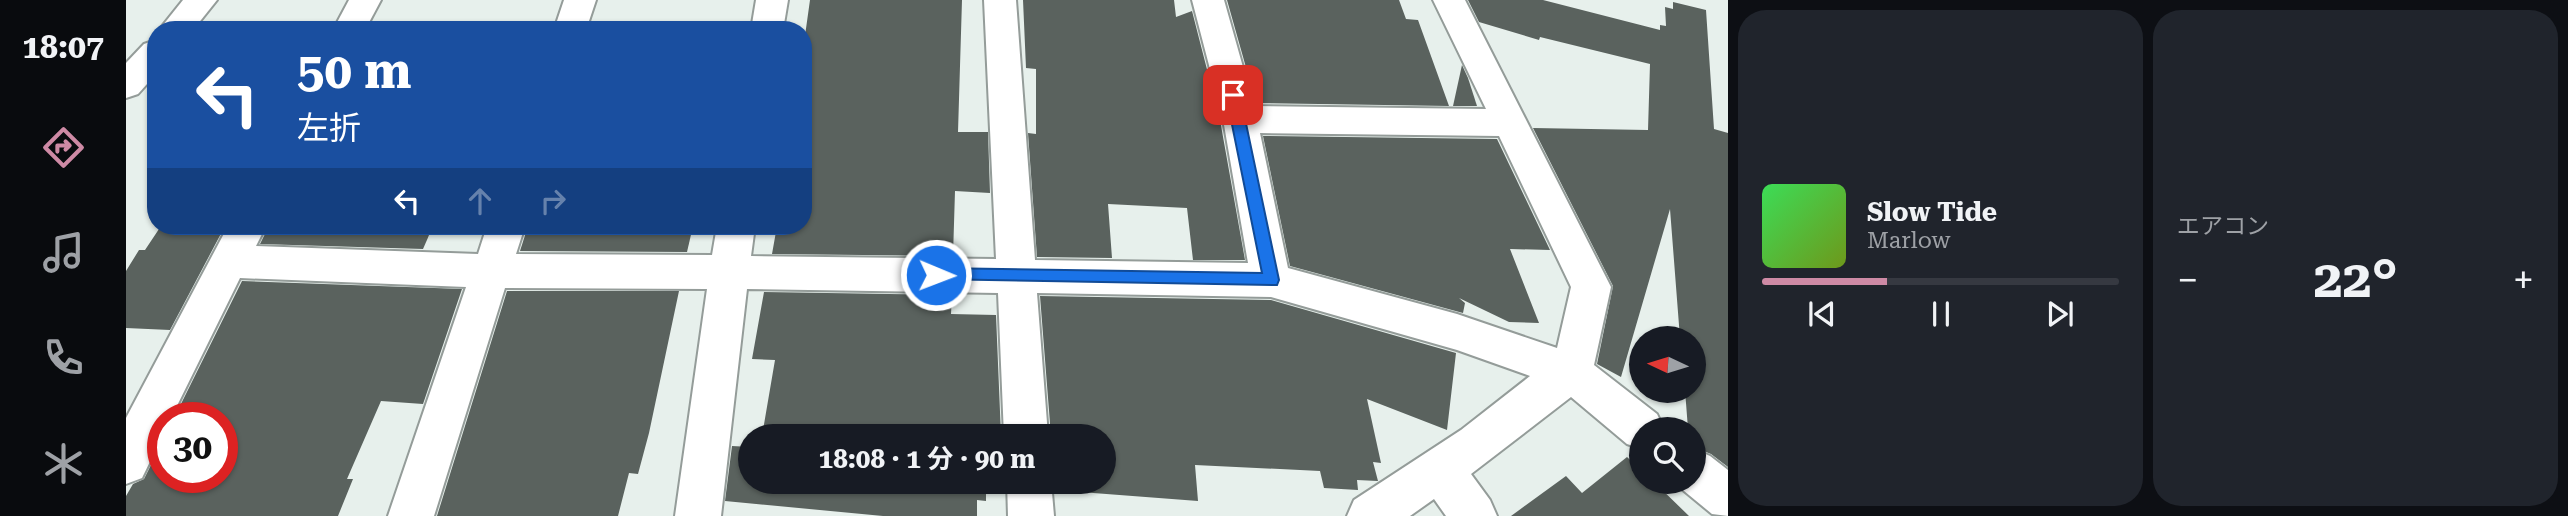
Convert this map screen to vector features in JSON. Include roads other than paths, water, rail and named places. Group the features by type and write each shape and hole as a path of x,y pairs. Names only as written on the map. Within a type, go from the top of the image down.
{"street":[{"path":"184,21 201,0"},
{"path":"354,21 365,0"},
{"path":"573,21 580,0"},
{"path":"768,21 772,0"},
{"path":"1000,0 1014,275 1025,424"},
{"path":"1208,0 1240,119 1271,280"},
{"path":"1370,516 1440,470 1572,372 1591,287 1507,123 1449,0"},
{"path":"126,85 147,62"},
{"path":"1240,119 1507,123"},
{"path":"126,463 242,235"},
{"path":"411,516 503,235"},
{"path":"698,516 735,235"},
{"path":"228,261 491,271 1271,280 1457,332 1572,372 1629,418"},
{"path":"1440,470 1474,516"},
{"path":"1706,481 1728,498"},
{"path":"1030,494 1031,516"}]}
